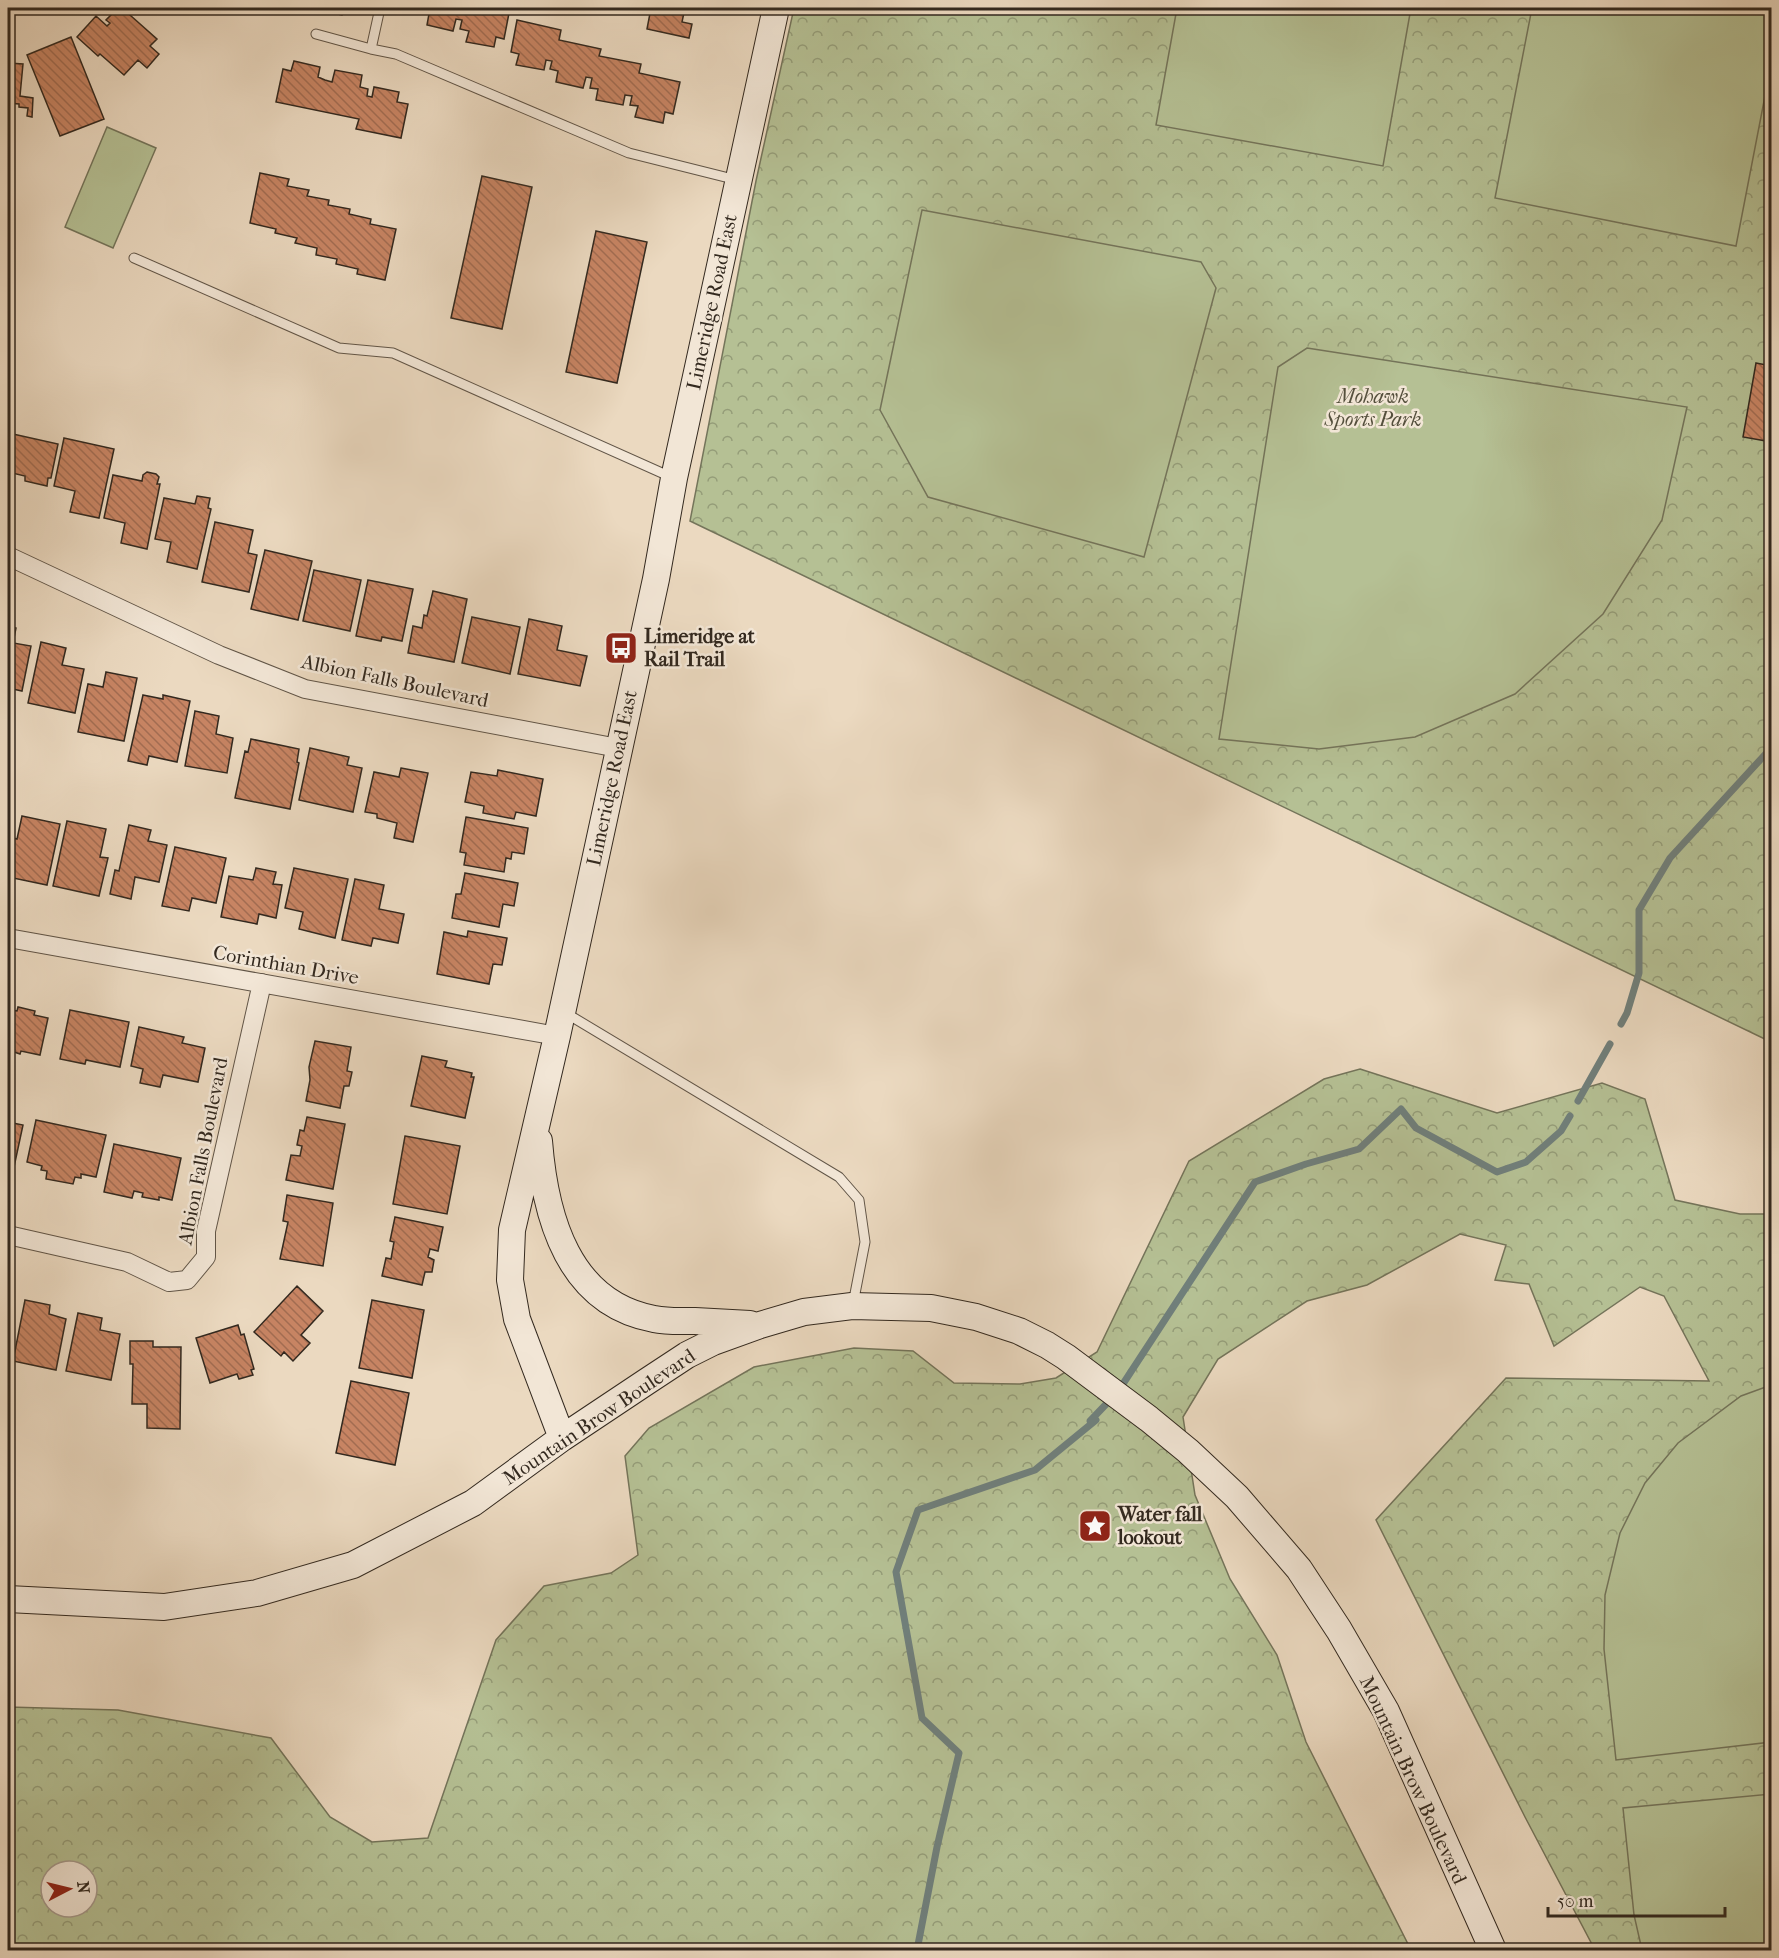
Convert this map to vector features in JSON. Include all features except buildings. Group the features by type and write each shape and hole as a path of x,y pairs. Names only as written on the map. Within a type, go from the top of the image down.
{"main road":[{"name":"Limeridge Road East","path":"562,1438 518,1318 510,1280 512,1230 557,1036 656,579 674,478 776,8"},
{"path":"537,1120 543,1179 553,1217 576,1271 589,1286 616,1306 653,1319 760,1324"},
{"name":"Mountain Brow Boulevard","path":"8,1599 164,1607 257,1593 353,1565 473,1503 562,1438 687,1355 713,1342 760,1324 804,1312 852,1306 908,1307 950,1311 1019,1331 1066,1357 1188,1452 1237,1497 1299,1569 1339,1630 1386,1711 1493,1950"}],"street":[{"name":"Albion Falls Boulevard","path":"8,556 219,655 305,689 618,748"},
{"name":"Corinthian Drive","path":"8,938 557,1036"},
{"name":"Albion Falls Boulevard","path":"8,1235 128,1262 169,1282 187,1280 206,1257 206,1232 262,983"}],"lane":[{"path":"371,49 380,8"},
{"path":"316,34 396,54 629,153 739,181"},
{"path":"134,258 339,348 393,353 674,478"},
{"path":"562,1011 839,1177 859,1200 865,1242 852,1306"}],"green space":[{"name":"Mohawk Sports Park","path":"794,8 1771,8 1771,1042 690,521 756,181"},
{"path":"1177,8 1411,8 1383,166 1156,125"},
{"path":"1532,8 1771,8 1771,65 1736,246 1495,198"},
{"path":"107,127 156,148 113,248 65,227"},
{"path":"922,210 1201,262 1216,288 1144,557 928,497 880,410"},
{"path":"1307,348 1687,407 1662,520 1603,614 1515,694 1415,737 1319,749 1219,739 1278,367"},
{"path":"1360,1069 1497,1113 1602,1083 1645,1099 1675,1200 1740,1214 1771,1214 1771,1950 1595,1950 1525,1817 1376,1520 1506,1378 1709,1381 1664,1296 1640,1287 1554,1346 1529,1284 1495,1280 1506,1245 1460,1234 1367,1285 1307,1301 1218,1359 1183,1417 1195,1495 1230,1579 1277,1655 1306,1742 1411,1950 8,1950 8,1707 118,1710 271,1738 330,1817 372,1842 428,1838 496,1640 544,1586 611,1573 638,1555 625,1456 649,1428 754,1367 854,1348 913,1351 954,1383 1020,1384 1056,1378 1097,1352 1189,1161 1324,1079"},
{"path":"1771,1385 1771,1742 1616,1760 1604,1649 1605,1595 1620,1533 1645,1483 1678,1443 1741,1396"},
{"path":"1771,1794 1771,1950 1642,1950 1634,1915 1623,1808"}],"waterway":[{"path":"1621,1024 1627,1013 1639,973 1639,910 1670,858 1772,747"},
{"path":"1578,1101 1610,1044"},
{"path":"1119,1390 1255,1182 1359,1149 1401,1109 1416,1128 1497,1172 1526,1162 1561,1131 1570,1116"},
{"path":"917,1950 937,1847 959,1753 922,1718 896,1572 918,1510 1035,1470 1096,1420 1090,1421 1112,1398"}],"place":[{"name":"Limeridge at Rail Trail","path":"621,648"},
{"name":"Water fall lookout","path":"1095,1526"}]}
